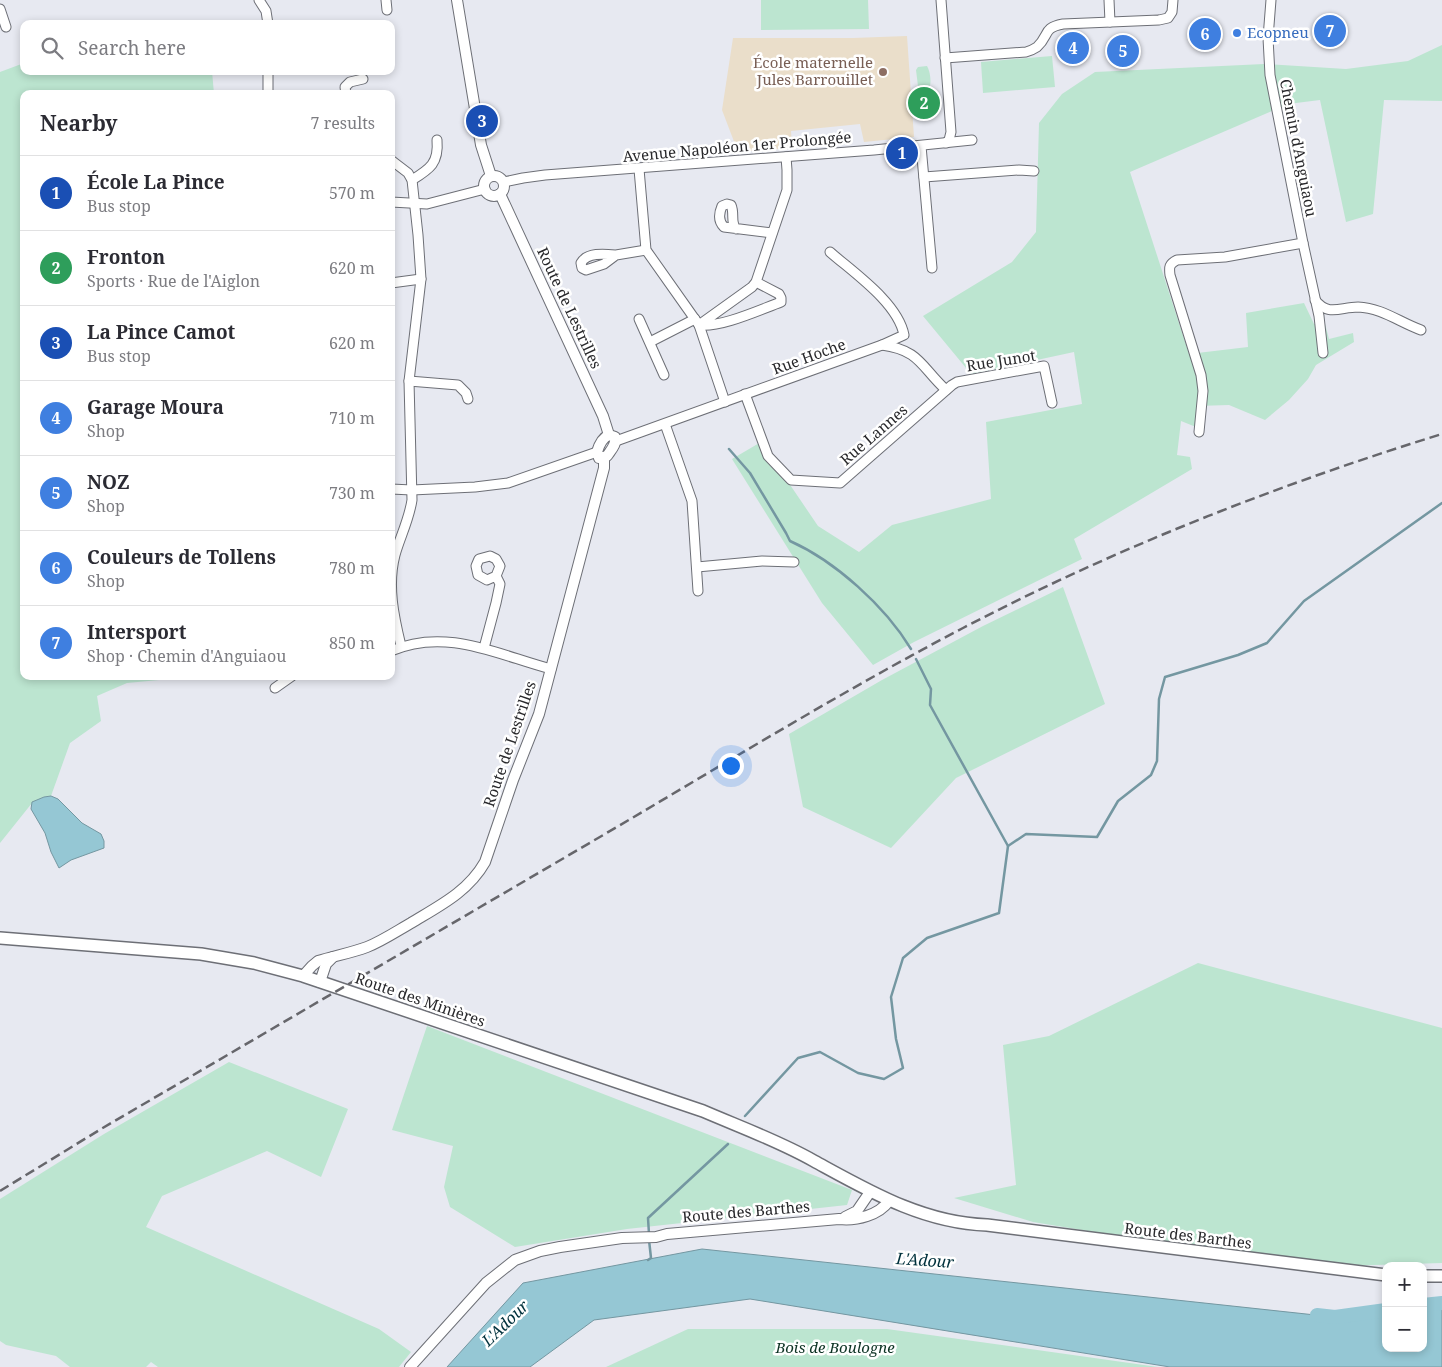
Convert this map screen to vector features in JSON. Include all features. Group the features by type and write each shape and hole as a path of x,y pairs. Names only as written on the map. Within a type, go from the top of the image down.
{"main road":[{"name":"Route des Minières","path":"0,938 200,954 254,963 303,976 703,1111 814,1160 870,1192 889,1197"},
{"name":"Route des Minières","path":"814,1160 827,1164 889,1197"},
{"name":"Route des Barthes","path":"889,1197 987,1226"},
{"name":"Route des Barthes","path":"889,1197 916,1212 972,1225 1382,1275"},
{"path":"1427,1276 1442,1276"}],"street":[{"path":"259,0 266,11 267,20"},
{"path":"386,0 387,10"},
{"path":"457,0 480,145 491,176"},
{"path":"941,0 951,132 946,143"},
{"path":"1109,0 1110,22"},
{"path":"945,58 1026,52 1036,48 1052,26 1063,24 1168,18 1172,12 1173,0"},
{"name":"Chemin d'Anguiaou","path":"1271,0 1268,38 1270,75 1302,243 1319,316 1323,353"},
{"path":"0,10 6,27"},
{"path":"268,75 268,90"},
{"path":"345,90 345,87 350,82 363,79"},
{"path":"412,180 428,170 438,153 437,140"},
{"name":"Avenue Napoléon 1er Prolongée","path":"504,182 523,178 921,146 972,140"},
{"path":"921,146 932,268"},
{"path":"650,342 697,322 752,287 756,282 786,190 786,157"},
{"path":"395,163 408,173 412,180 416,205 421,279 409,381 412,490 410,512 395,552"},
{"path":"639,169 646,250 697,322 725,402"},
{"path":"924,177 1018,170 1034,171"},
{"path":"491,176 497,176 504,182 503,190 500,194 493,196 485,189 486,180 491,176"},
{"path":"395,202 416,205 427,204 485,189"},
{"name":"Route de Lestrilles","path":"500,194 613,438"},
{"path":"736,229 772,233"},
{"path":"1200,432 1203,391 1170,275 1169,267 1171,263 1177,260 1225,257 1302,243"},
{"path":"616,255 646,250"},
{"name":"Rue Hoche","path":"613,438 665,424 882,345 904,335 902,325 885,301 830,252"},
{"path":"395,282 421,279"},
{"path":"697,322 708,326 720,324 780,302 779,294 756,282"},
{"path":"1315,300 1328,311 1358,307 1372,309 1390,315 1421,330"},
{"path":"638,319 664,375"},
{"path":"882,345 906,350 914,355 946,390"},
{"name":"Rue Junot","path":"957,382 1044,366 1052,403"},
{"path":"409,381 458,385 466,393 468,399"},
{"name":"Rue Lannes","path":"745,394 768,456 791,480 840,482 957,382"},
{"path":"665,424 692,501 698,591"},
{"path":"395,489 475,487 508,483 600,455 604,438 613,438"},
{"name":"Route de Lestrilles","path":"303,976 318,961 369,946 391,935 465,889 480,871 489,852 512,780 539,714 604,468 600,455"},
{"path":"697,567 762,561 794,562"},
{"path":"484,648 500,584 496,576"},
{"path":"395,620 401,646"},
{"path":"395,649 401,646 436,641 458,642 551,668"},
{"path":"275,688 286,680"},
{"path":"320,982 326,964 333,957"},
{"name":"Route des Barthes","path":"839,1219 857,1211 870,1192"},
{"name":"Route des Barthes","path":"410,1367 486,1283 515,1260 540,1251 622,1238 644,1238 667,1234 839,1219 848,1220 875,1213 889,1197"}],"shaded area":[{"path":"907,36 914,137 864,142 860,124 791,131 792,148 738,152 722,110 733,38"}],"green space":[{"path":"761,0 868,0 869,29 761,30"},
{"path":"1442,45 1442,101 1384,100 1373,214 1346,222 1320,100 1288,104 1130,172 1189,354 1248,347 1246,313 1304,303 1314,324 1325,324 1329,339 1353,333 1354,342 1316,365 1308,379 1289,400 1265,420 1229,405 1197,406 1196,427 1181,421 1177,455 1190,457 1192,469 1074,539 1082,559 914,642 873,665 822,603 732,459 761,442 818,526 859,552 892,525 991,499 986,422 1082,404 1074,352 971,374 923,316 1012,262 1036,232 1039,123 1062,94 1095,72 1264,64 1346,69 1408,61"},
{"path":"1052,56 1055,87 983,93 981,62"},
{"path":"20,64 20,75 212,75 214,90 20,90 20,680 159,680 127,683 97,696 101,721 70,743 51,796 32,803 0,843 0,72"},
{"path":"927,66 930,86 929,88 920,89 916,70 918,67"},
{"path":"933,95 934,109 914,110 913,97"},
{"path":"1063,587 1105,704 956,778 891,848 803,807 789,734 882,680 983,626"},
{"path":"1198,963 1442,1028 1442,1263 1382,1262 1382,1265 1307,1267 1033,1222 954,1198 1016,1185 1003,1045 1049,1036"},
{"path":"427,1026 852,1190 847,1205 627,1229 515,1247 450,1207 444,1187 453,1146 392,1130"},
{"path":"229,1062 348,1109 321,1177 267,1151 162,1196 146,1227 379,1329 411,1352 399,1367 158,1367 151,1362 146,1367 70,1367 56,1356 6,1345 0,1341 0,1199 104,1134"},
{"name":"Bois de Boulogne","path":"688,1329 887,1329 1158,1367 606,1367"}],"water":[{"path":"51,796 58,799 82,823 101,834 104,848 71,860 59,868 45,833 31,809 32,802"},
{"path":"702,1249 1334,1317 1382,1311 1382,1352 1427,1352 1427,1305 1442,1303 1442,1367 1170,1367 750,1299 594,1320 530,1367 447,1367 523,1283"}],"waterway":[{"path":"729,449 750,473 790,541 824,560 858,586 887,617 911,649"},
{"path":"745,1116 798,1058 820,1052 858,1073 884,1079 903,1068 896,1039 891,997 903,958 927,938 999,913 1008,846 1026,834 1097,837 1118,801 1151,775 1157,761 1159,699 1165,677 1238,655 1267,643 1304,601 1442,503"},
{"path":"916,659 931,689 930,705 1008,846"},
{"path":"649,1234 648,1218 728,1144"},
{"path":"648,1260 651,1258 649,1240"},
{"name":"L'Adour","path":"1427,1305 1442,1303"},
{"name":"L'Adour","path":"1317,1315 1335,1317 1382,1311"}],"railway":[{"path":"0,1191 101,1129 777,732 963,628 1079,571 1198,520 1319,475 1442,434"}],"place":[{"name":"Intersport","path":"1330,31"},
{"name":"Ecopneu","path":"1237,33"},
{"name":"Couleurs de Tollens","path":"1205,34"},
{"name":"Garage Moura","path":"1073,48"},
{"name":"NOZ","path":"1123,51"},
{"name":"École maternelle Jules Barrouillet","path":"883,72"},
{"name":"Fronton","path":"924,103"},
{"name":"La Pince Camot","path":"482,121"},
{"name":"École La Pince","path":"902,153"}]}
